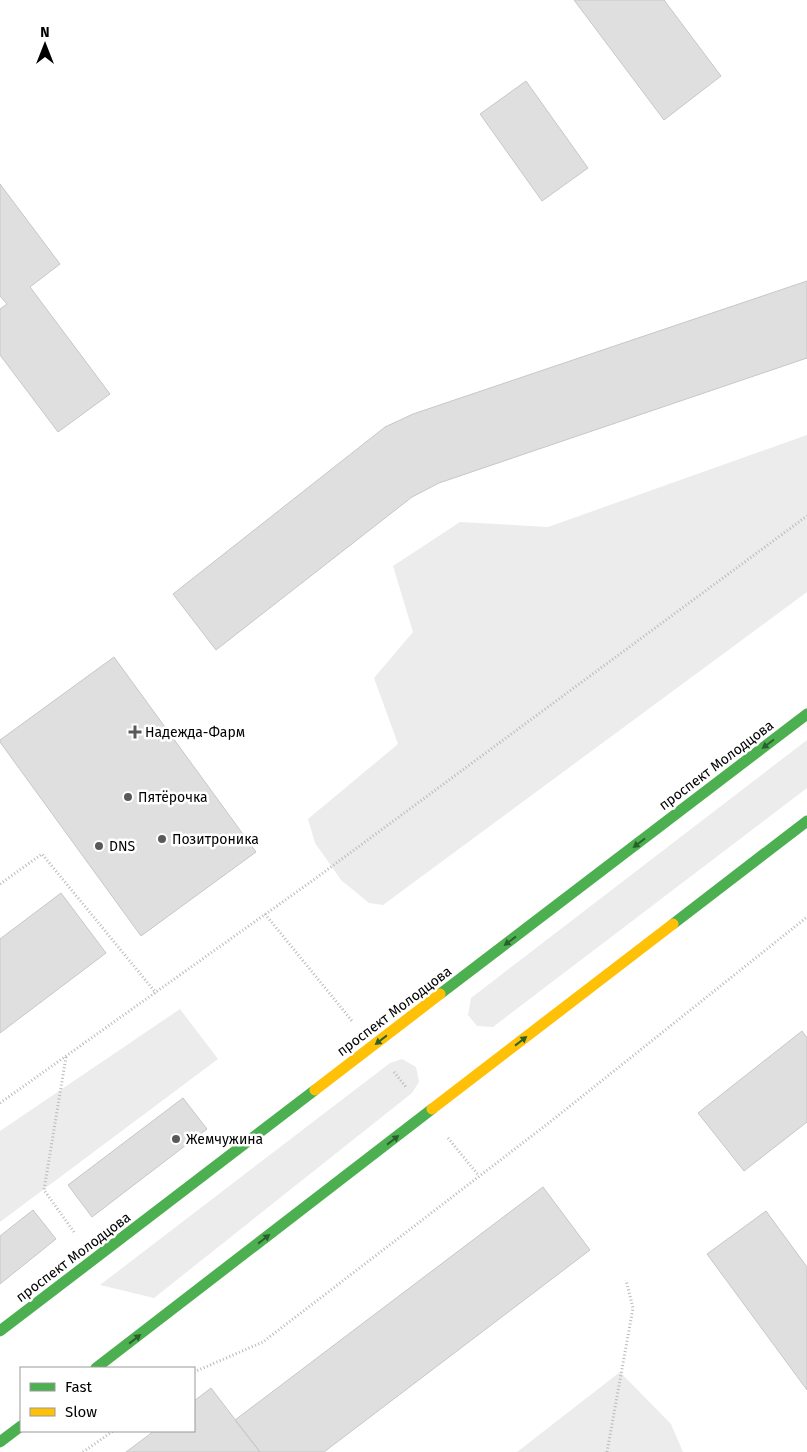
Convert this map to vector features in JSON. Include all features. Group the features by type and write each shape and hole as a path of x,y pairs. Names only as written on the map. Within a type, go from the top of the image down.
{"main road":[{"name":"проспект Молодцова","path":"0,1331 807,714"},
{"path":"97,1367 807,821"},
{"path":"0,1442 20,1427"}],"path":[{"path":"0,1103 312,882 807,516"},
{"path":"0,884 42,854 156,993"},
{"path":"195,1372 263,1342 550,1122 807,917"},
{"path":"66,1056 44,1190 79,1239"},
{"path":"606,1452 633,1308 626,1280"},
{"path":"83,1452 111,1432"}],"shaded area":[{"path":"807,435 807,592 383,905 369,903 341,880 315,843 308,819 398,744 374,678 413,632 393,566 460,522 548,527"},
{"path":"807,740 807,788 493,1027 477,1026 468,1015 471,998"},
{"path":"180,1009 218,1059 0,1222 0,1131"},
{"path":"402,1059 416,1067 419,1082 412,1093 154,1298 100,1285 390,1063"},
{"path":"620,1372 671,1424 683,1452 517,1452"}],"building":[{"path":"574,0 664,0 721,76 664,120"},
{"path":"526,81 588,168 542,201 480,114"},
{"path":"0,184 60,264 30,287 110,394 58,432 0,355 0,309 7,304 0,296"},
{"path":"807,281 807,358 439,483 412,497 216,650 173,594 385,427 413,414"},
{"name":"Пятёрочка","path":"114,657 256,852 141,936 0,742 0,740"},
{"path":"61,893 106,953 0,1033 0,939"},
{"path":"802,1031 807,1038 807,1122 744,1171 698,1113"},
{"path":"183,1098 207,1129 92,1217 68,1185"},
{"path":"543,1187 590,1250 324,1452 260,1452 235,1420"},
{"path":"33,1210 56,1239 0,1284 0,1236"},
{"path":"766,1211 807,1267 807,1390 707,1254"},
{"path":"211,1388 260,1452 126,1452 153,1432 195,1432 195,1400"}],"traffic: fast":[{"path":"440,994 807,714"},
{"path":"673,924 807,821"},
{"path":"0,1331 315,1090"},
{"path":"97,1367 432,1109"},
{"path":"0,1442 20,1427"}],"traffic: slow":[{"path":"432,1109 673,924"},
{"path":"315,1090 440,994"}],"place":[{"name":"Надежда-Фарм","path":"135,732"},
{"name":"Пятёрочка","path":"128,797"},
{"name":"Позитроника","path":"162,839"},
{"name":"DNS","path":"99,846"},
{"name":"Жемчужина","path":"176,1139"}]}
